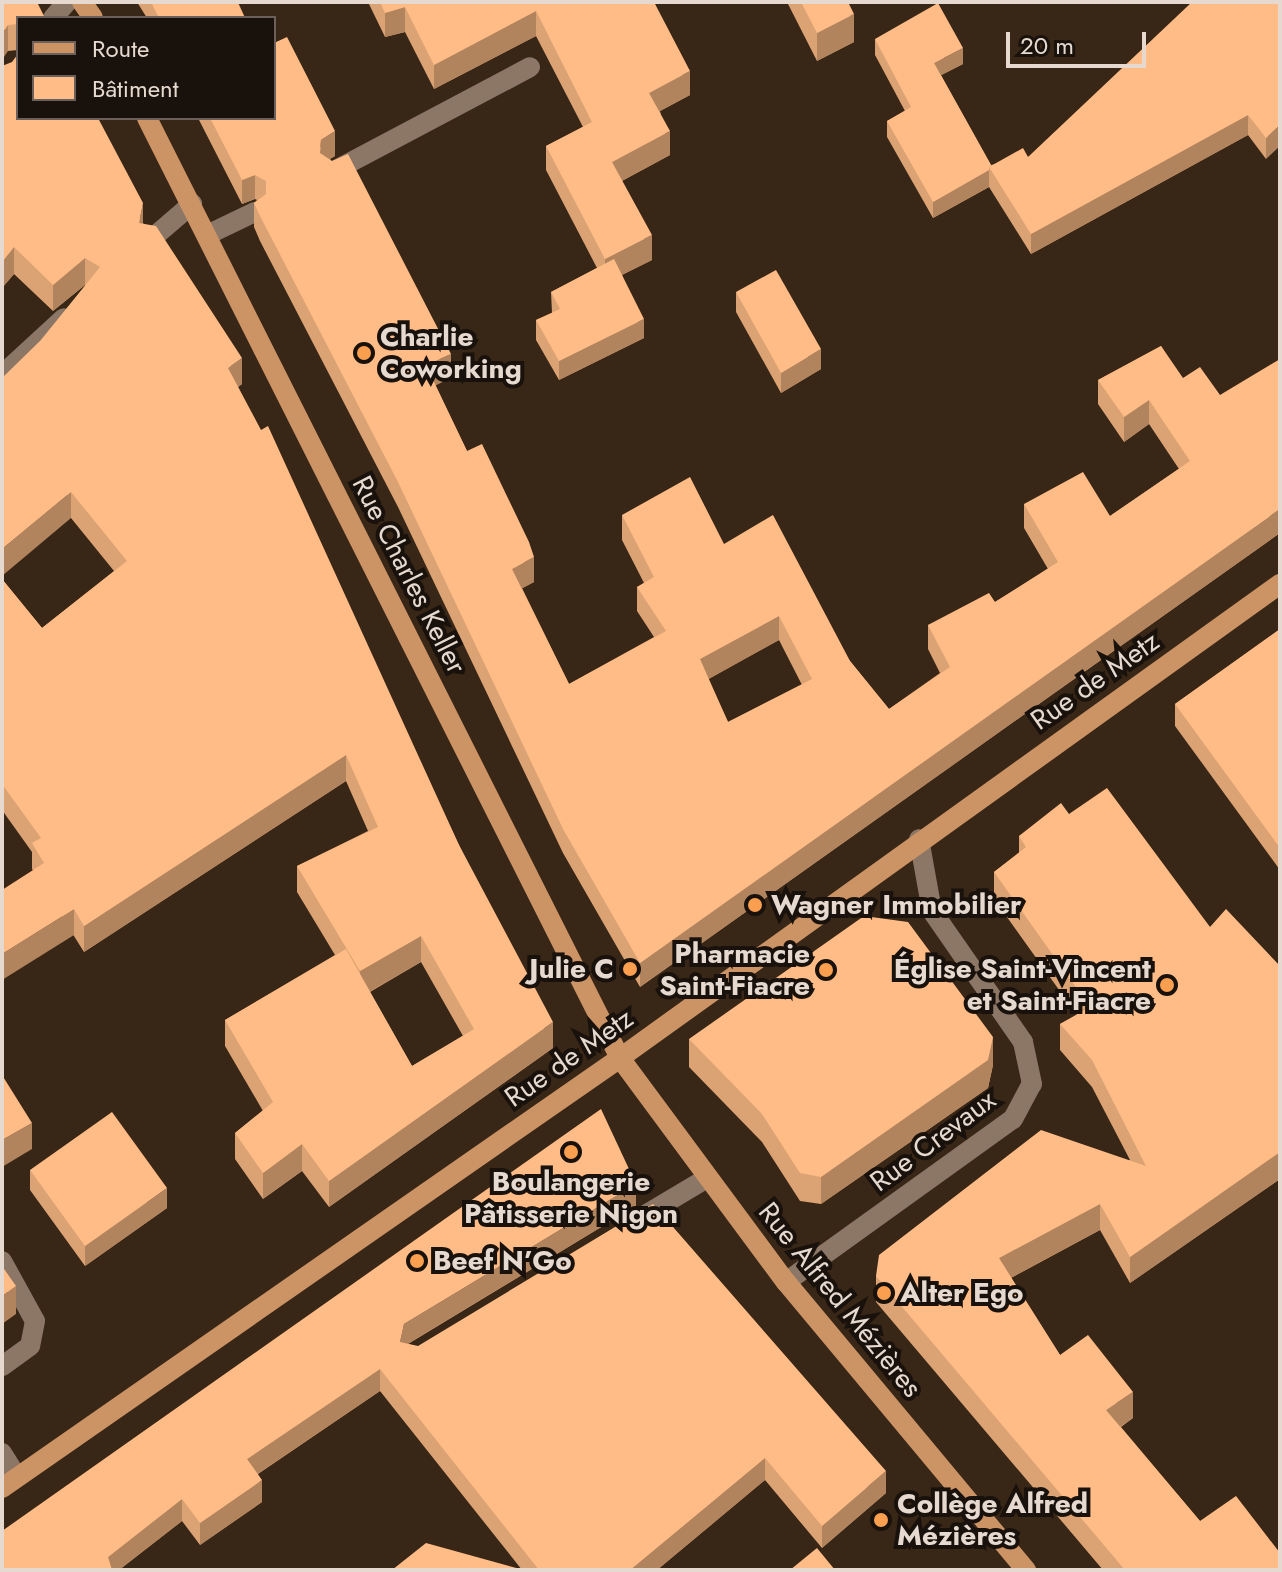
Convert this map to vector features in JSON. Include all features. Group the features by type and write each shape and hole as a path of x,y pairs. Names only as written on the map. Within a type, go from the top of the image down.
{"main road":[{"name":"Rue Charles Keller","path":"148,120 620,1058"},
{"name":"Rue de Metz","path":"10,1482 620,1058 919,839 1280,584"},
{"name":"Rue Alfred Mézières","path":"620,1058 786,1282 1026,1570"}],"street":[{"path":"332,172 530,67"},
{"path":"149,241 192,204"},
{"path":"207,235 255,212"},
{"path":"2,375 77,306"},
{"name":"Rue Crevaux","path":"786,1282 1013,1119 1032,1084 1023,1042 932,911 919,839"},
{"path":"616,1233 707,1178"},
{"path":"2,1261 35,1321 30,1346 2,1366"},
{"path":"2,1453 10,1482"}],"building":[{"path":"2,2 37,2 44,16 16,16 16,24 8,25 2,34"},
{"path":"151,2 237,2 244,16 158,16"},
{"path":"380,2 654,2 690,71 649,93 670,131 612,162 652,235 605,259 546,146 592,122 536,11 434,65 405,7 385,13"},
{"path":"801,2 848,2 854,14 817,33"},
{"path":"1192,2 1280,2 1280,125 1266,138 1248,115 1031,234 989,167 1023,148 1028,157"},
{"path":"938,3 963,48 934,63 991,165 989,170 933,202 887,121 911,107 875,39"},
{"path":"287,37 335,131 321,140 320,153 332,161 348,154 451,354 426,365 467,451 482,444 529,542 534,557 512,569 569,684 666,631 637,587 654,577 622,515 690,477 724,544 773,515 850,661 889,709 950,667 928,625 989,593 995,602 1058,562 1024,504 1083,472 1110,516 1190,461 1149,400 1124,417 1098,380 1161,346 1183,378 1200,367 1220,395 1280,359 1280,509 640,963 563,829 398,482 260,216 254,203 266,194 266,181 255,175 242,180 211,120 276,120 276,42","holes":["779,616 812,679 728,722 700,659"]},
{"path":"16,57 16,120 99,120 143,203 139,223 156,226 242,358 228,368 261,430 268,426 459,845 553,1022 329,1181 302,1144 263,1173 235,1133 273,1102 225,1020 346,949 412,1066 474,1029 421,936 360,971 297,866 378,827 346,755 84,926 74,909 2,954 2,890 44,863 32,843 41,838 2,784 2,579 42,628 127,561 71,492 2,549 2,378 41,340 100,267 85,258 53,285 14,247 2,262 2,66"},
{"path":"614,259 644,319 559,361 536,320 560,309 551,292"},
{"path":"776,270 821,349 781,373 736,292"},
{"path":"1280,629 1280,848 1175,704"},
{"path":"1107,788 1210,927 1226,909 1280,966 1280,1152 1130,1257 1100,1204 999,1258 1060,1355 1088,1335 1133,1392 1106,1410 1200,1521 1236,1496 1280,1553 1280,1570 1125,1570 876,1276 879,1255 1041,1130 1146,1166 1092,1060 1060,1024 1090,1007 994,872 1026,847 1019,836 1061,803 1069,814"},
{"path":"864,916 908,922 993,1037 988,1060 821,1177 800,1173 762,1114 689,1039"},
{"path":"2,1075 32,1123 2,1140"},
{"path":"601,1109 636,1184 404,1324 400,1342 418,1346 653,1204 886,1471 822,1526 765,1458 630,1570 539,1570 380,1369 247,1459 262,1480 200,1523 182,1499 108,1557 112,1570 2,1570 2,1531"},
{"path":"112,1112 167,1188 85,1246 30,1170"},
{"path":"2,1266 16,1286 2,1296"},
{"path":"426,1543 520,1569 392,1570"},
{"path":"817,1548 835,1570 790,1570"}],"place":[{"name":"Charlie Coworking","path":"364,353"},
{"name":"Wagner Immobilier","path":"755,905"},
{"name":"Julie C","path":"630,969"},
{"name":"Pharmacie Saint-Fiacre","path":"826,970"},
{"name":"Église Saint-Vincent et Saint-Fiacre","path":"1167,985"},
{"name":"Boulangerie Pâtisserie Nigon","path":"571,1152"},
{"name":"Beef N’Go","path":"417,1261"},
{"name":"Alter Ego","path":"884,1293"},
{"name":"Collège Alfred Mézières","path":"881,1520"}]}
